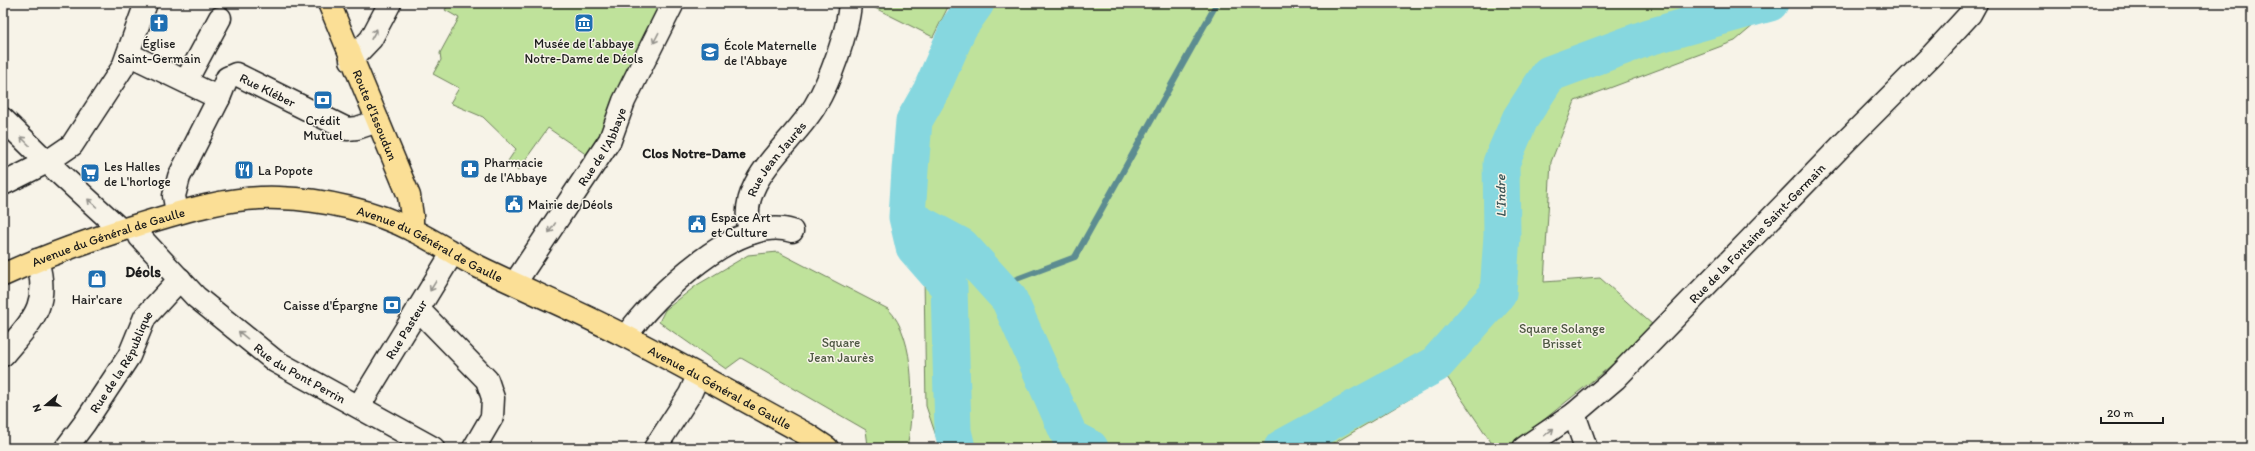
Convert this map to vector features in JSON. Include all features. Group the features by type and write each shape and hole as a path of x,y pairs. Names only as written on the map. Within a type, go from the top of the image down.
{"main road":[{"name":"Route d'Issoudun","path":"329,3 351,60 409,196 412,216 412,230"},
{"name":"Avenue du Général de Gaulle","path":"3,275 37,260 177,212 261,198 296,199 340,206 412,230 515,283 626,336 806,434 827,448"}],"street":[{"path":"3,184 47,162 72,146 122,67 146,3"},
{"path":"351,60 371,39 390,3"},
{"name":"Rue de l'Abbaye","path":"515,283 610,140 624,101 674,3"},
{"name":"Rue Jean Jaurès","path":"751,233 747,221 748,206 754,187 765,169 792,137 819,99 838,50 849,14 850,3"},
{"name":"Rue de la Fontaine Saint-Germain","path":"1524,448 1574,414 1615,379 1847,140 1933,54 1970,14 1976,3"},
{"path":"186,81 220,18"},
{"path":"128,54 219,98 179,177 174,196 177,212"},
{"name":"Rue Kléber","path":"219,98 228,78 236,74 347,129 357,128 378,121"},
{"name":"Rue du Pont Perrin","path":"3,119 47,162 140,237 196,297 275,361 433,448"},
{"path":"626,336 654,300 676,279 700,261 751,233 768,228 780,227 792,231"},
{"name":"Rue Pasteur","path":"359,406 453,252"},
{"path":"3,355 37,314 43,284 37,260"},
{"name":"Rue de la République","path":"66,448 84,424 129,356 145,317 180,279"},
{"path":"418,309 487,380 493,398 492,417 474,448"},
{"path":"655,448 690,394 698,376"},
{"path":"1574,414 1586,448"}],"green space":[{"path":"449,3 667,3 606,127 587,155 548,128 518,170 508,161 516,149 483,117 450,103 459,88 433,74 441,60 440,53 459,18 445,10"},
{"path":"875,3 950,3 933,37 873,7"},
{"name":"Square Solange Brisset","path":"982,3 1780,3 1735,41 1575,101 1551,162 1544,282 1600,278 1653,325 1613,364 1509,448 1495,448 1447,377 1326,448 943,448 939,445 926,406 921,85"},
{"name":"Square Jean Jaurès","path":"778,252 888,309 897,321 904,337 909,356 911,375 911,415 907,448 871,448 868,446 866,430 741,358 726,369 659,322 665,310 697,285 748,255"}],"waterway":[{"path":"957,448 953,431 949,287 914,247 907,217 914,121 931,91 959,27 976,3"},
{"path":"998,286 1075,257 1217,3"},
{"name":"L'Indre","path":"1282,448 1436,364 1498,294 1502,235 1501,163 1520,119 1549,74 1649,37 1770,3"},
{"path":"907,217 961,246 1009,299 1070,437 1090,448"}],"place":[{"name":"Église Saint-Germain","path":"159,23"},
{"name":"Musée de l’abbaye Notre-Dame de Déols","path":"584,23"},
{"name":"École Maternelle de l'Abbaye","path":"710,52"},
{"name":"Crédit Mutuel","path":"323,100"},
{"name":"Pharmacie de l'Abbaye","path":"470,169"},
{"name":"La Popote","path":"244,170"},
{"name":"Les Halles de L'horloge","path":"90,173"},
{"name":"Mairie de Déols","path":"514,204"},
{"name":"Espace Art et Culture","path":"697,224"},
{"name":"Hair'care","path":"97,279"},
{"name":"Caisse d'Épargne","path":"392,305"}],"district":[{"name":"Clos Notre-Dame","path":"694,153"},
{"name":"Déols","path":"143,272"}]}
